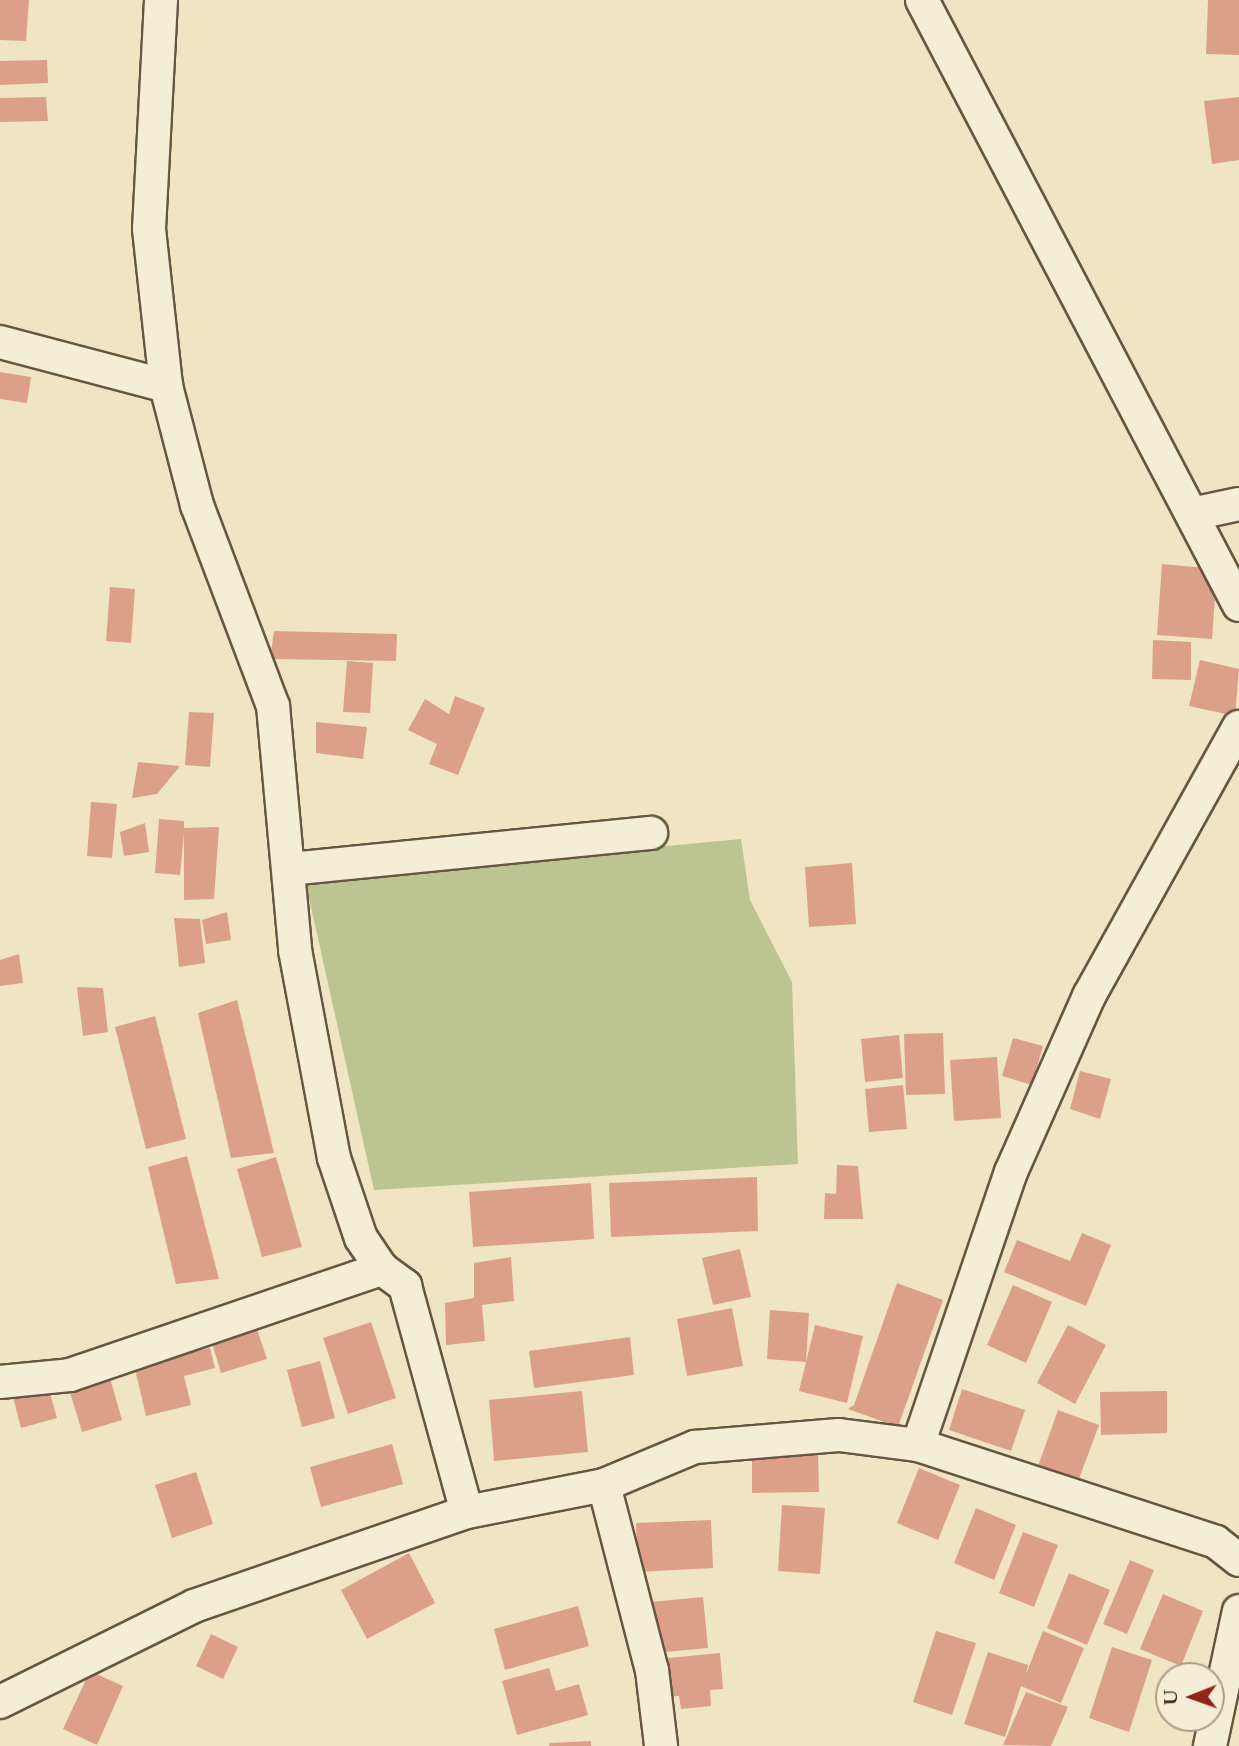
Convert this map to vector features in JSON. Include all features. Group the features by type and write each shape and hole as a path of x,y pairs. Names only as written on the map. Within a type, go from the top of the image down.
{"street":[{"path":"161,0 149,229 166,386 197,505 268,683 277,728 302,999 334,1158 361,1238 382,1269 405,1286 467,1512"},
{"path":"922,0 1239,604"},
{"path":"0,342 166,386"},
{"path":"1192,514 1239,504"},
{"path":"918,1445 1011,1172 1089,996 1239,727"},
{"path":"289,869 651,832"},
{"path":"0,1382 71,1376 382,1269"},
{"path":"0,1701 194,1606 467,1512 604,1485 695,1447 839,1435 918,1445 1216,1542 1239,1560"},
{"path":"604,1485 652,1670 661,1746"},
{"path":"1210,1746 1239,1611"}],"green space":[{"path":"741,839 750,900 792,982 798,1164 374,1190 305,880"}],"building":[{"path":"0,0 29,0 26,41 0,40"},
{"path":"1208,0 1239,0 1239,55 1206,54"},
{"path":"47,60 48,83 0,85 0,61"},
{"path":"46,97 48,121 0,122 0,98"},
{"path":"1239,97 1239,160 1212,164 1204,101"},
{"path":"0,372 31,377 27,403 0,399"},
{"path":"1162,564 1217,569 1212,639 1157,635"},
{"path":"110,587 135,589 131,643 106,641"},
{"path":"274,631 397,634 396,661 270,659"},
{"path":"1153,640 1191,642 1191,680 1152,679"},
{"path":"1200,660 1239,669 1235,716 1189,706"},
{"path":"347,661 373,663 370,713 343,712"},
{"path":"455,696 485,708 458,775 429,764 437,744 408,730 425,699 449,714"},
{"path":"189,712 214,713 210,767 185,765"},
{"path":"316,722 367,727 363,759 316,753"},
{"path":"138,762 180,766 157,794 132,798"},
{"path":"91,802 117,804 112,858 87,856"},
{"path":"159,819 184,821 184,828 219,827 214,899 184,900 184,833 180,875 155,873"},
{"path":"145,823 149,852 124,856 120,832"},
{"path":"852,863 856,924 809,927 805,867"},
{"path":"227,912 231,940 206,944 202,920"},
{"path":"174,918 200,919 205,963 179,967"},
{"path":"19,954 23,983 0,986 0,960"},
{"path":"77,987 103,988 108,1032 83,1036"},
{"path":"237,1000 274,1153 231,1158 198,1013"},
{"path":"155,1016 186,1139 146,1149 115,1027"},
{"path":"943,1033 945,1094 906,1095 904,1034"},
{"path":"899,1035 903,1078 865,1082 861,1039"},
{"path":"1013,1038 1043,1046 1032,1085 1002,1076"},
{"path":"997,1057 1001,1118 954,1121 950,1060"},
{"path":"1080,1071 1111,1079 1100,1119 1070,1109"},
{"path":"903,1085 907,1129 869,1132 865,1089"},
{"path":"187,1156 219,1279 176,1284 148,1167"},
{"path":"276,1157 302,1247 262,1257 237,1169"},
{"path":"837,1165 858,1166 863,1219 824,1219 825,1193 836,1194"},
{"path":"757,1177 758,1231 611,1237 609,1183"},
{"path":"591,1183 594,1239 473,1247 469,1192"},
{"path":"1082,1233 1111,1245 1086,1306 1004,1272 1017,1240 1070,1261"},
{"path":"740,1249 751,1297 713,1305 702,1258"},
{"path":"511,1257 514,1301 482,1305 485,1341 446,1345 445,1303 474,1298 474,1263"},
{"path":"897,1283 943,1300 898,1427 848,1409 854,1405"},
{"path":"1013,1285 1052,1302 1026,1363 987,1345"},
{"path":"732,1308 743,1366 687,1376 677,1319"},
{"path":"770,1310 809,1313 806,1362 767,1359"},
{"path":"371,1322 396,1398 348,1414 323,1338"},
{"path":"815,1325 863,1336 847,1403 799,1391"},
{"path":"1068,1325 1106,1345 1075,1404 1037,1383"},
{"path":"256,1326 267,1359 221,1373 211,1340"},
{"path":"630,1337 634,1375 534,1388 529,1351"},
{"path":"210,1348 215,1368 184,1376 191,1405 146,1416 134,1365"},
{"path":"320,1361 335,1418 302,1427 287,1370"},
{"path":"110,1378 122,1420 82,1432 69,1389"},
{"path":"47,1383 57,1418 21,1428 12,1393"},
{"path":"962,1389 1025,1410 1011,1451 949,1430"},
{"path":"582,1391 588,1452 494,1461 489,1400"},
{"path":"1167,1391 1167,1433 1101,1435 1100,1392"},
{"path":"1058,1410 1099,1425 1076,1487 1036,1472"},
{"path":"392,1444 403,1484 321,1507 310,1467"},
{"path":"752,1450 818,1450 819,1492 752,1493"},
{"path":"919,1468 960,1485 938,1540 897,1523"},
{"path":"196,1472 213,1524 172,1538 155,1485"},
{"path":"782,1505 825,1508 820,1574 778,1571"},
{"path":"976,1508 1016,1525 994,1580 954,1563"},
{"path":"711,1520 713,1568 638,1572 636,1523"},
{"path":"1023,1532 1058,1545 1034,1607 999,1593"},
{"path":"409,1553 435,1603 367,1639 341,1590"},
{"path":"1130,1560 1154,1570 1127,1634 1103,1624"},
{"path":"1069,1573 1110,1590 1087,1645 1047,1628"},
{"path":"1163,1594 1203,1611 1183,1662 1171,1662 1140,1649"},
{"path":"703,1597 708,1648 655,1653 650,1602"},
{"path":"578,1606 589,1646 505,1670 494,1629"},
{"path":"936,1631 976,1643 952,1715 913,1702"},
{"path":"1043,1631 1084,1648 1061,1703 1021,1686 1005,1737 964,1724 988,1652 1028,1665 1026,1674"},
{"path":"211,1634 238,1647 223,1679 196,1666"},
{"path":"1112,1647 1152,1660 1129,1732 1089,1718"},
{"path":"720,1653 723,1689 710,1690 711,1706 681,1709 679,1696 662,1697 658,1659"},
{"path":"549,1668 556,1691 579,1684 588,1715 517,1735 502,1681"},
{"path":"90,1671 123,1686 97,1745 63,1729"},
{"path":"1026,1692 1068,1707 1051,1746 1003,1745"},
{"path":"591,1741 591,1746 549,1746 550,1743"}]}
